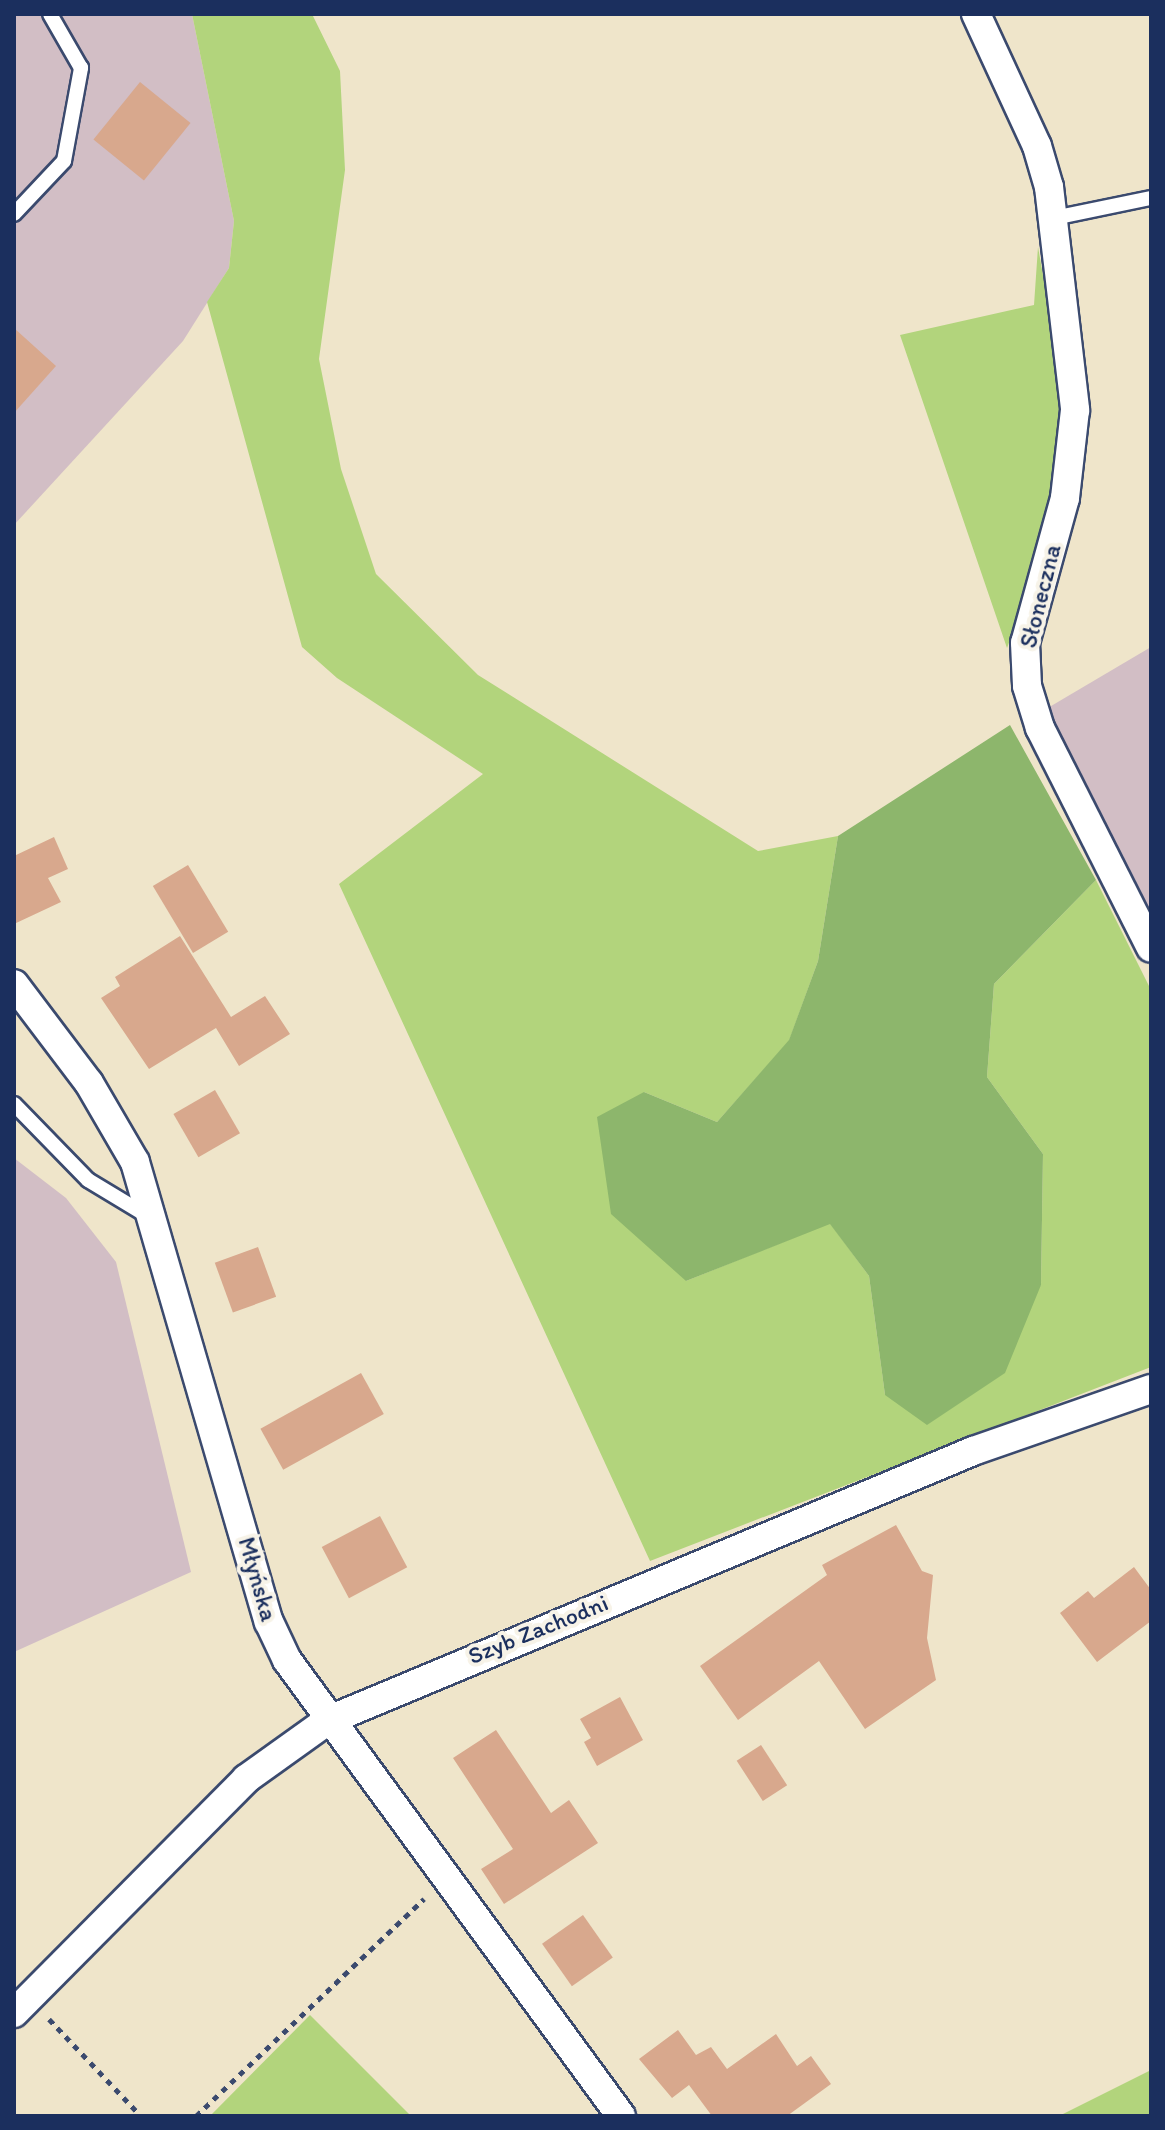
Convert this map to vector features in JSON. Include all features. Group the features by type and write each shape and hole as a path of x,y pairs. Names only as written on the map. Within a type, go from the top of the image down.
{"street":[{"name":"Słoneczna","path":"976,14 1037,146 1054,218 1074,444 1065,498 1025,643 1027,686 1040,728 1151,948"},
{"name":"Młyńska","path":"14,984 106,1110 135,1162 155,1220 269,1622 327,1721 621,2116"},
{"name":"Szyb Zachodni","path":"22,2005 246,1779 327,1721 973,1451 1151,1389"}],"lane":[{"path":"14,214 64,161 81,68 50,14"},
{"path":"1054,218 1151,198"},
{"path":"14,1104 88,1180 155,1220"}],"path":[{"path":"196,2116 430,1893"},
{"path":"22,2005 141,2116"}],"shaded area":[{"path":"14,14 192,14 234,221 229,268 183,341 14,525"},
{"path":"1151,647 1151,928 1046,709"},
{"path":"14,1158 66,1198 116,1262 191,1572 14,1652"}],"green space":[{"path":"192,14 312,14 340,71 345,170 319,359 341,469 376,574 478,675 758,851 838,836 818,961 789,1041 717,1122 644,1092 686,1281 830,1223 869,1276 885,1395 1041,1285 1043,1154 987,1077 994,984 1096,880 1151,990 1151,1367 650,1561 339,884 483,774 337,678 302,647 207,302 229,268 234,221"},
{"path":"1038,247 1058,360 1063,458 1042,554 1007,648 900,335 1034,305"},
{"path":"1010,725 1096,880 994,984 987,1077 1043,1154 1041,1285 1005,1373 927,1425 885,1395 869,1276 830,1224 686,1281 611,1214 597,1117 644,1092 717,1122 789,1040 818,961 838,836"},
{"path":"310,2015 411,2116 210,2116"},
{"path":"1151,2070 1151,2116 1059,2116"}],"building":[{"path":"140,82 191,123 144,180 93,140"},
{"path":"14,328 56,366 14,413"},
{"path":"54,837 68,869 48,878 61,902 14,924 14,856"},
{"path":"188,865 228,932 193,953 153,886"},
{"path":"180,936 231,1017 265,996 290,1034 239,1066 216,1028 149,1069 101,998 120,986 115,977"},
{"path":"215,1090 240,1133 198,1157 173,1114"},
{"path":"258,1247 276,1297 233,1313 215,1263"},
{"path":"361,1373 384,1414 283,1470 260,1429"},
{"path":"380,1516 407,1567 349,1598 322,1547"},
{"path":"896,1525 922,1571 933,1575 927,1638 936,1680 865,1729 819,1661 738,1720 700,1666 827,1575 822,1565"},
{"path":"1134,1567 1151,1590 1151,1621 1097,1662 1060,1613 1088,1591 1094,1598"},
{"path":"620,1697 643,1740 597,1766 584,1742 591,1738 580,1719"},
{"path":"496,1730 551,1813 569,1800 598,1843 504,1904 481,1869 513,1849 453,1758"},
{"path":"761,1745 787,1785 763,1801 737,1761"},
{"path":"583,1915 613,1958 572,1986 542,1944"},
{"path":"678,2030 696,2055 711,2047 727,2069 776,2034 797,2066 811,2056 831,2084 787,2116 712,2116 689,2085 672,2098 639,2059"}]}
